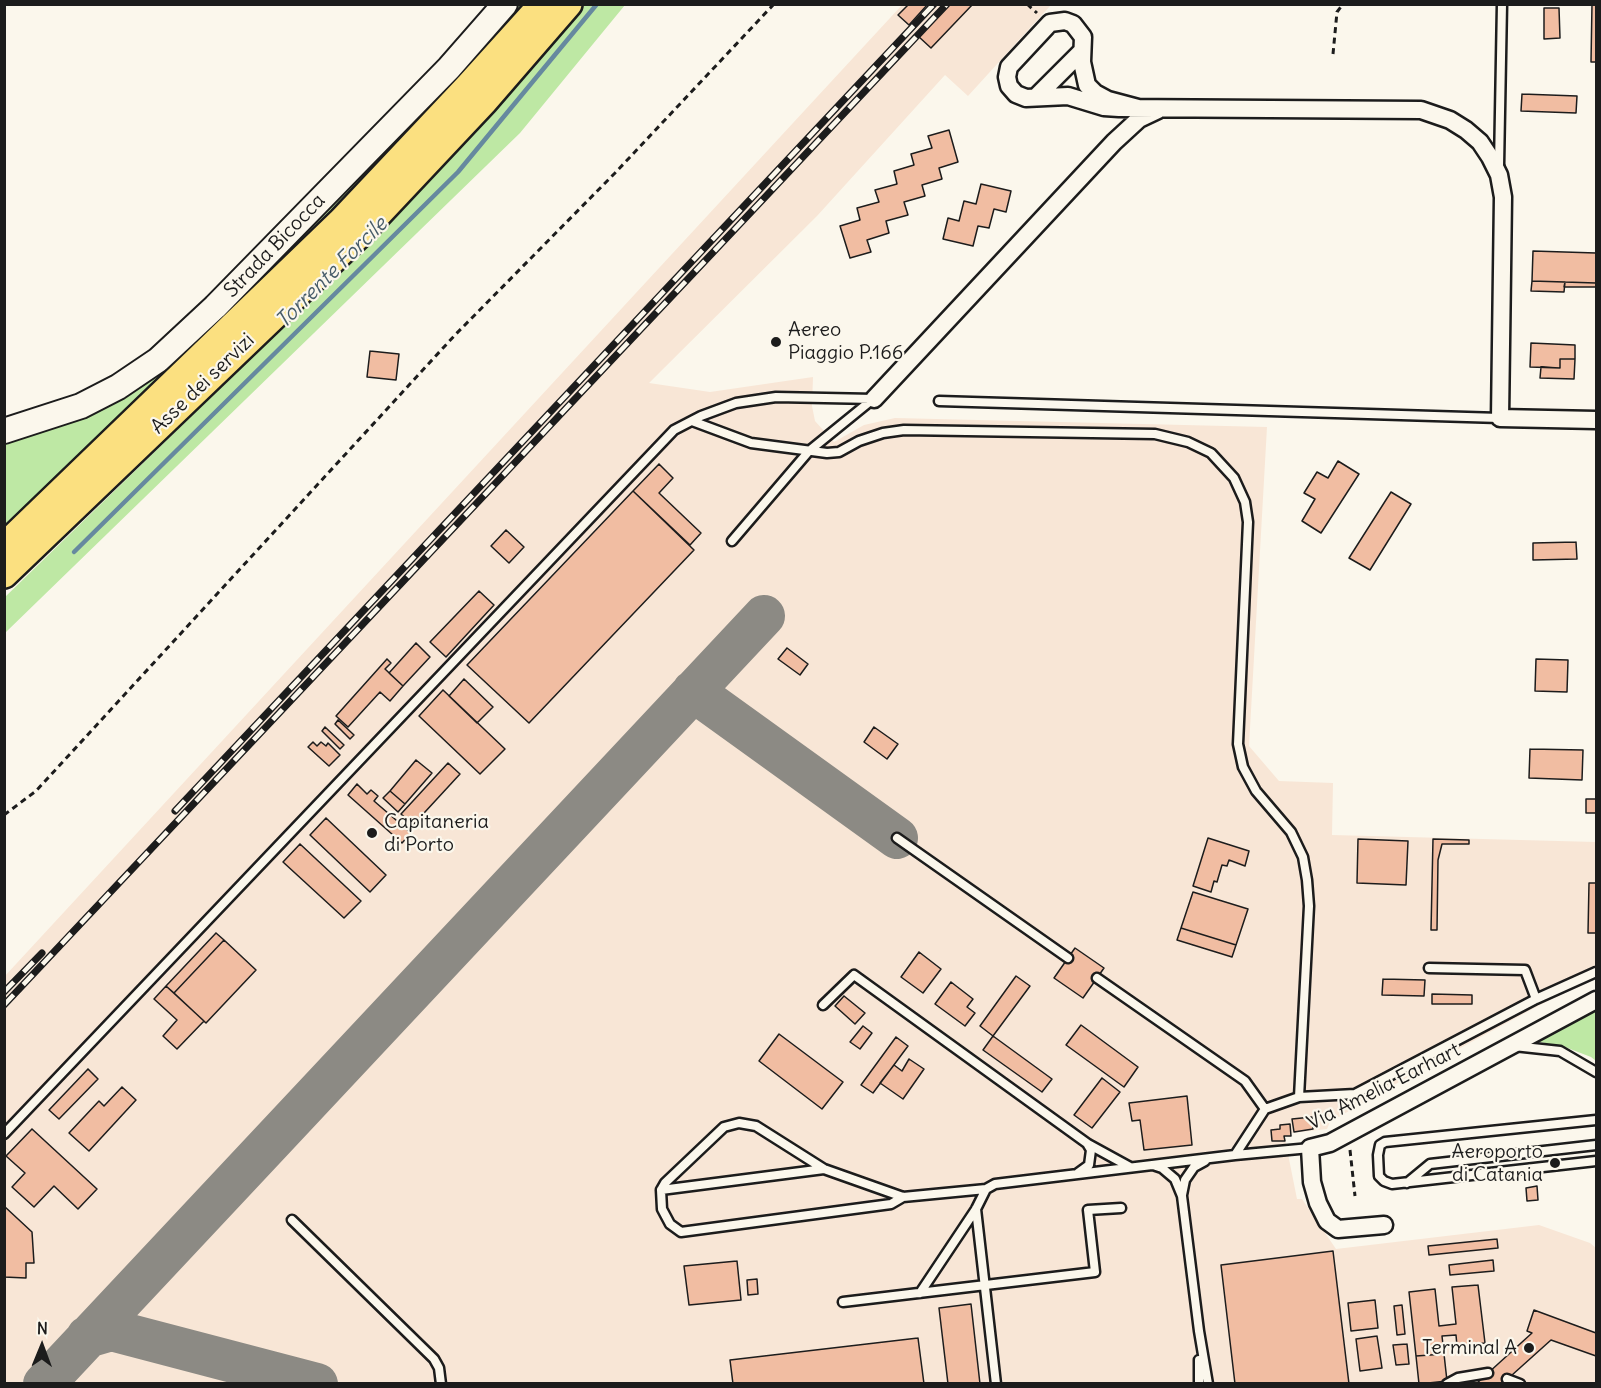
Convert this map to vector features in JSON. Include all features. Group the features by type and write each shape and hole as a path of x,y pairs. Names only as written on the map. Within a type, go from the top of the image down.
{"main road":[{"name":"Strada Bicocca","path":"4,431 81,406 118,387 158,360 215,307 449,68 505,4"},
{"name":"Asse dei servizi","path":"4,547 342,221 543,4"},
{"name":"Asse dei servizi","path":"4,574 357,236 484,101 568,4"}],"street":[{"path":"1138,108 1108,100 1095,93 1088,85 1083,75 1081,52 1083,36 1073,24 1065,21 1050,23 1009,67 1007,77 1010,87 1016,94 1026,98 1068,96 1104,106 1138,108 1405,110 1427,112 1450,120 1466,130 1480,142 1499,175 1503,197 1500,418 1596,420"},
{"path":"1036,97 1081,52"},
{"path":"874,399 1114,142 1139,119 1162,108"},
{"name":"Via Amelia Earhart","path":"1384,1225 1338,1229 1327,1221 1313,1188 1310,1148 1330,1143 1596,1000"}],"lane":[{"path":"1499,175 1502,4"},
{"path":"4,1134 674,430 736,403 776,397 874,399"},
{"path":"732,541 809,451 874,399"},
{"path":"939,401 1500,418"},
{"path":"692,421 751,443 809,451 839,452 859,441 883,433 904,430 1155,435 1188,442 1211,453 1234,478 1245,502 1248,522 1238,744 1243,767 1256,791 1291,832 1303,857 1307,880 1309,906 1299,1097"},
{"path":"897,838 1068,958"},
{"path":"1429,968 1525,970 1536,999"},
{"path":"1235,1155 1265,1109 1299,1097 1355,1094 1536,999 1596,972"},
{"path":"823,1005 854,975 1088,1144 1130,1167"},
{"path":"1097,978 1245,1082 1265,1109"},
{"path":"1510,1046 1560,1051 1596,1072"},
{"path":"1596,1120 1385,1142 1378,1149 1379,1176 1392,1184 1596,1161"},
{"path":"903,1197 824,1169 756,1126 738,1123 724,1128 665,1183 661,1190 662,1209 670,1224 681,1232 891,1204 903,1197 986,1189 995,1184 1179,1161 1310,1148"},
{"path":"1074,1174 1083,1171 1089,1165 1091,1150 1088,1144"},
{"path":"1407,1183 1430,1164 1596,1145"},
{"path":"1208,1383 1198,1331 1182,1196 1185,1180 1194,1167 1213,1158"},
{"path":"1150,1165 1168,1172 1182,1196"},
{"path":"661,1190 824,1169"},
{"path":"920,1293 976,1209 986,1189"},
{"path":"843,1302 1095,1272 1088,1210 1121,1208"},
{"path":"976,1209 996,1383"},
{"path":"292,1220 435,1359 441,1383"},
{"path":"1198,1331 1199,1383"},
{"path":"1447,1383 1458,1378 1488,1373"},
{"path":"1507,1379 1520,1383"}],"path":[{"path":"4,815 36,791 455,334 615,172 774,4"},
{"path":"1333,54 1337,12 1343,4"}],"shaded area":[{"path":"902,5 1051,5 968,96 945,75 817,216 649,383 710,392 813,377 812,406 815,421 834,442 864,425 895,418 1267,427 1249,746 1279,781 1333,783 1332,835 1596,842 1596,977 1425,1067 1330,1122 1327,1129 1284,1134 1297,1199 1302,1199 1336,1249 1539,1225 1590,1243 1596,1248 1596,1383 5,1383 4,977"}],"green space":[{"path":"517,5 526,5 335,212 5,530 5,442 85,413 457,73"},
{"path":"585,5 625,5 520,133 5,633 5,597 367,246 448,162 540,60"},
{"path":"1596,1008 1596,1061 1565,1047 1530,1040"}],"building":[{"path":"909,4 928,4 909,25 898,15"},
{"path":"947,4 973,4 931,48 918,36"},
{"path":"1592,4 1596,4 1596,62 1591,62"},
{"path":"1544,8 1559,8 1560,38 1544,39"},
{"path":"1522,94 1577,96 1576,113 1521,111"},
{"path":"949,130 958,162 939,168 942,179 922,185 925,196 904,202 908,215 886,221 889,233 867,240 871,252 850,258 840,226 860,220 857,208 879,202 875,190 897,184 894,171 914,165 911,154 932,148 928,136"},
{"path":"981,184 1011,191 1006,212 994,209 989,228 978,226 973,246 943,239 948,218 959,221 964,201 976,204"},
{"path":"1533,251 1596,253 1596,283 1532,281"},
{"path":"1532,281 1565,282 1564,292 1531,291"},
{"path":"1565,282 1596,283 1596,287 1564,287"},
{"path":"1531,343 1575,345 1575,359 1560,359 1560,368 1530,367"},
{"path":"370,351 399,354 396,380 367,377"},
{"path":"1560,359 1575,359 1574,379 1540,378 1541,367 1560,368"},
{"path":"1338,461 1359,474 1321,533 1302,521 1315,499 1304,493 1317,472 1328,478"},
{"path":"659,464 673,478 659,493 701,533 690,545 633,491"},
{"path":"633,491 694,550 529,723 467,665"},
{"path":"1391,492 1411,504 1370,570 1349,558"},
{"path":"506,530 524,547 509,563 491,546"},
{"path":"1576,542 1577,559 1533,560 1533,543"},
{"path":"479,591 494,605 446,657 430,642"},
{"path":"416,643 430,657 403,686 389,673"},
{"path":"787,648 808,664 800,675 778,659"},
{"path":"387,659 391,663 385,669 403,686 390,701 380,692 348,727 336,716"},
{"path":"1536,659 1568,660 1567,692 1535,691"},
{"path":"464,679 493,707 477,723 449,696"},
{"path":"443,690 505,749 480,774 419,716"},
{"path":"338,720 354,735 350,739 335,724"},
{"path":"325,727 344,745 340,749 322,731"},
{"path":"874,727 898,744 887,759 864,742"},
{"path":"313,742 317,746 321,742 326,746 328,743 340,755 329,766 308,747"},
{"path":"1530,749 1583,750 1582,780 1529,778"},
{"path":"416,760 432,773 405,804 390,791"},
{"path":"448,763 460,774 413,825 401,814"},
{"path":"357,784 367,794 371,790 378,796 374,801 411,833 402,843 348,795"},
{"path":"390,791 405,804 398,812 383,798"},
{"path":"1586,799 1596,799 1596,813 1586,813"},
{"path":"326,818 386,875 370,892 310,835"},
{"path":"1208,838 1249,851 1245,866 1229,860 1227,866 1222,865 1211,892 1193,886"},
{"path":"1358,839 1408,841 1406,885 1357,883"},
{"path":"1433,839 1469,840 1469,844 1442,844 1438,860 1437,930 1431,930"},
{"path":"300,844 361,901 344,918 283,862"},
{"path":"1589,883 1596,883 1596,933 1588,933"},
{"path":"1193,892 1248,909 1236,945 1181,928"},
{"path":"1181,928 1236,945 1232,957 1177,940"},
{"path":"216,933 224,940 174,993 166,986"},
{"path":"224,940 256,970 206,1023 174,993"},
{"path":"1075,948 1104,968 1083,998 1054,978"},
{"path":"919,952 941,969 923,993 901,977"},
{"path":"1016,976 1030,986 993,1036 980,1026"},
{"path":"1383,979 1425,980 1424,996 1382,995"},
{"path":"951,982 973,999 967,1007 975,1013 965,1026 935,1004"},
{"path":"166,986 204,1021 177,1049 163,1036 177,1020 154,999"},
{"path":"1432,994 1472,995 1472,1004 1432,1004"},
{"path":"844,996 865,1013 855,1024 835,1006"},
{"path":"1081,1025 1138,1067 1124,1087 1066,1045"},
{"path":"863,1026 872,1033 860,1049 850,1042"},
{"path":"779,1034 843,1082 822,1109 759,1061"},
{"path":"993,1036 1052,1079 1042,1092 983,1050"},
{"path":"896,1037 908,1046 873,1093 861,1085"},
{"path":"909,1059 924,1069 903,1099 880,1083 894,1065 902,1071"},
{"path":"88,1069 98,1079 59,1119 49,1110"},
{"path":"1102,1078 1120,1092 1092,1128 1074,1115"},
{"path":"122,1087 136,1100 89,1151 69,1133 99,1101 104,1106"},
{"path":"1187,1096 1192,1145 1144,1150 1140,1120 1132,1121 1129,1103"},
{"path":"1312,1117 1313,1129 1294,1132 1292,1119"},
{"path":"1290,1124 1291,1136 1284,1136 1285,1141 1272,1141 1271,1130 1280,1129 1280,1125"},
{"path":"32,1129 97,1189 78,1209 54,1186 34,1207 12,1187 25,1173 6,1156"},
{"path":"1537,1186 1538,1200 1527,1201 1526,1188"},
{"path":"4,1206 32,1232 34,1263 26,1263 26,1278 4,1277"},
{"path":"1497,1239 1498,1248 1429,1255 1428,1246"},
{"path":"1333,1251 1349,1384 1235,1384 1221,1265"},
{"path":"1493,1260 1494,1271 1450,1275 1449,1265"},
{"path":"737,1261 741,1300 689,1305 684,1266"},
{"path":"757,1279 758,1294 748,1295 747,1280"},
{"path":"1478,1285 1485,1343 1457,1346 1456,1335 1442,1336 1444,1354 1416,1356 1409,1292 1435,1289 1439,1326 1456,1324 1452,1287"},
{"path":"1375,1300 1378,1328 1351,1331 1348,1303"},
{"path":"971,1304 980,1384 948,1384 939,1308"},
{"path":"1402,1305 1405,1334 1397,1335 1394,1306"},
{"name":"Terminal A","path":"1534,1310 1596,1333 1596,1356 1551,1340 1502,1384 1476,1384 1532,1333 1527,1331"},
{"path":"1377,1336 1382,1368 1360,1371 1356,1339"},
{"path":"918,1338 924,1384 733,1384 730,1360"},
{"path":"1407,1344 1409,1364 1396,1365 1393,1345"},
{"path":"1444,1354 1447,1381 1419,1384 1416,1356"}],"waterway":[{"name":"Torrente Forcile","path":"74,552 458,172 597,4"}],"taxiway":[{"path":"44,1384 764,616"},
{"path":"693,691 897,838"},
{"path":"87,1337 111,1330 317,1384"}],"railway":[{"path":"175,811 934,4"},
{"path":"4,1005 947,4"},
{"path":"4,992 42,953"}],"place":[{"name":"Aereo Piaggio P.166","path":"776,342"},
{"name":"Capitaneria di Porto","path":"372,833"},
{"name":"Aeroporto di Catania","path":"1555,1163"},
{"name":"Terminal A","path":"1529,1348"}]}
